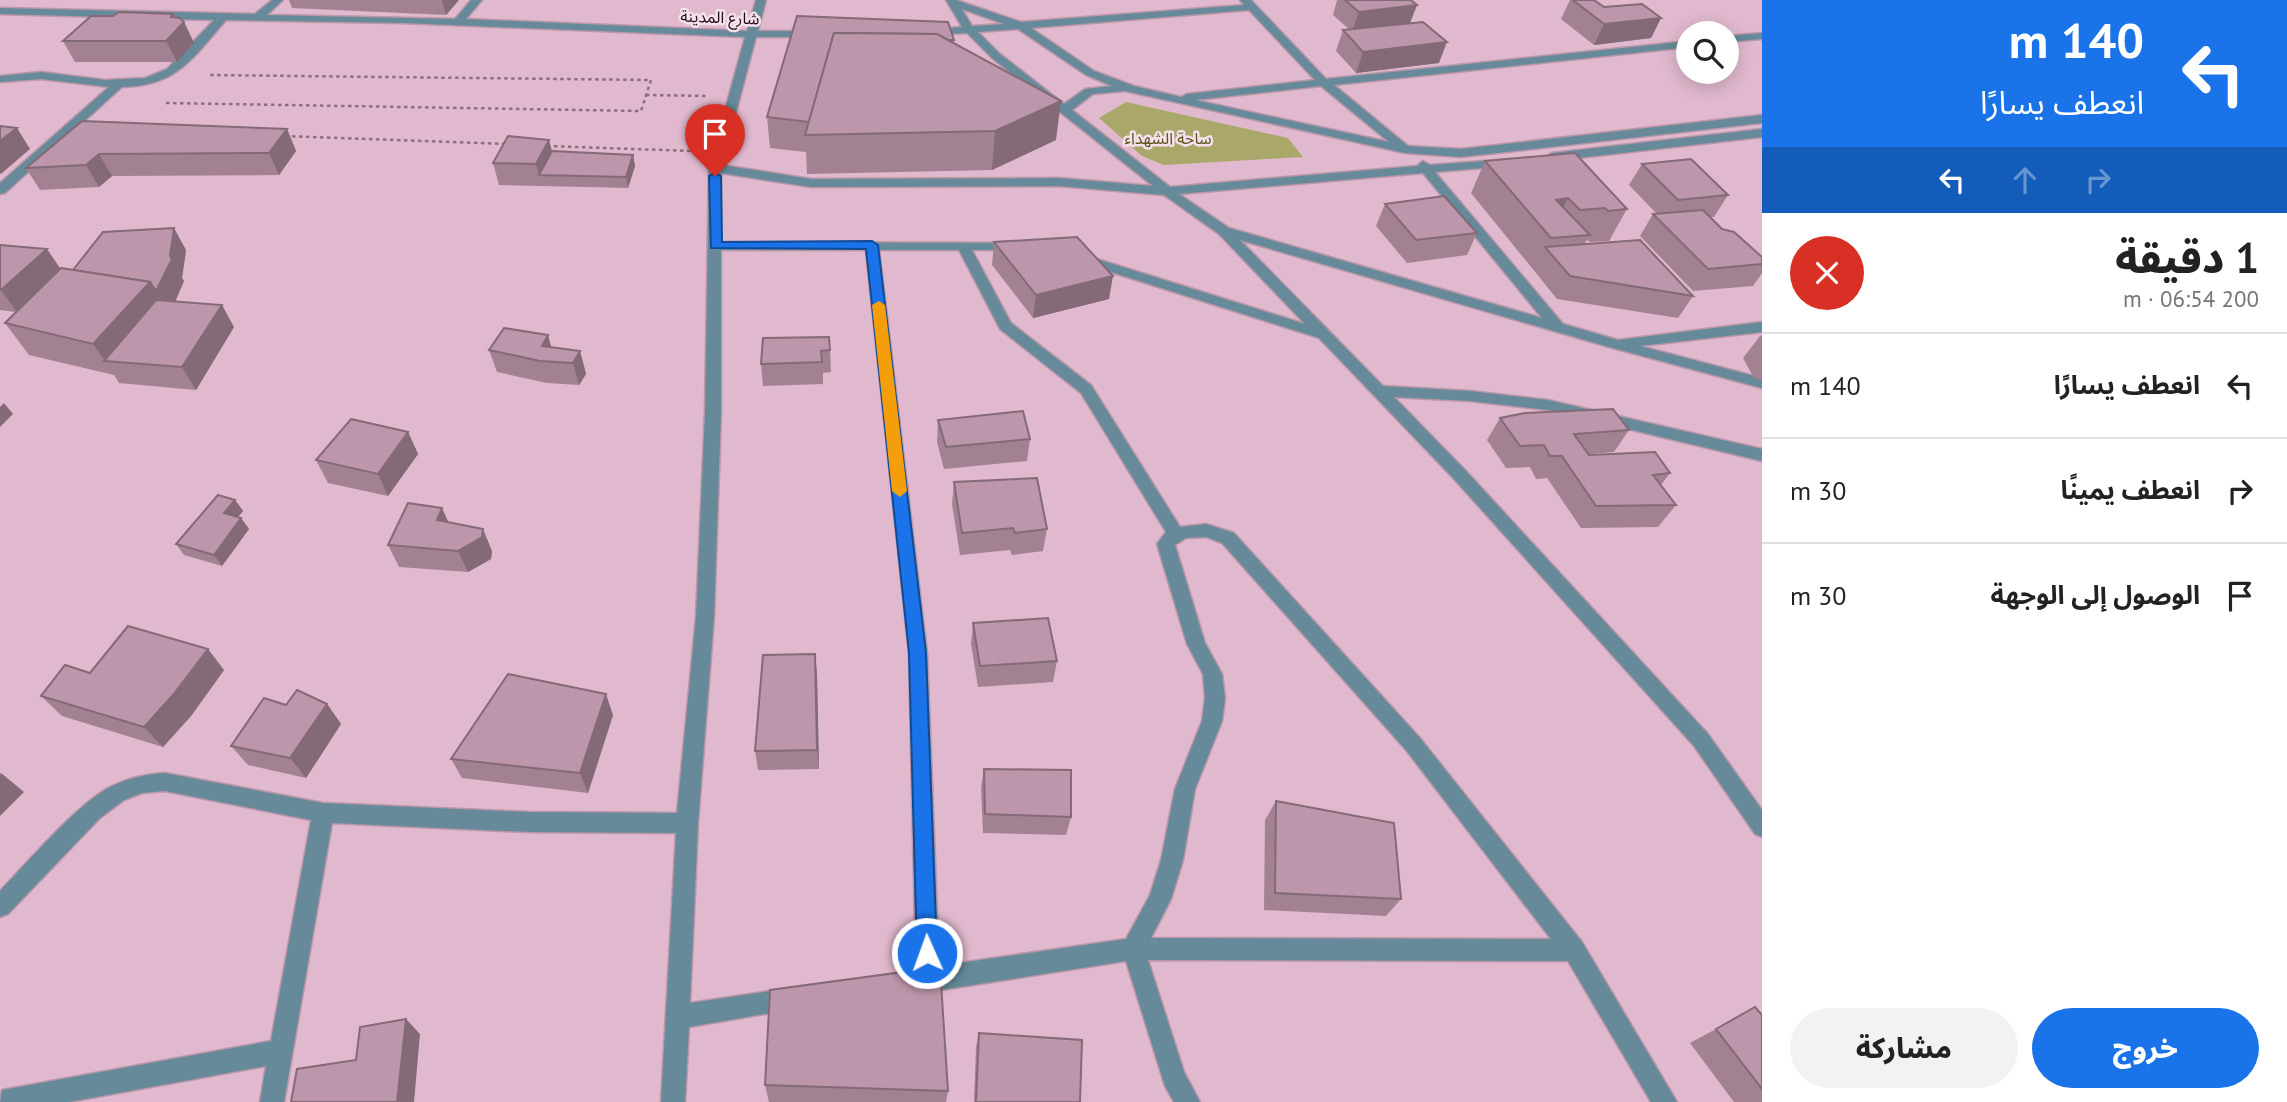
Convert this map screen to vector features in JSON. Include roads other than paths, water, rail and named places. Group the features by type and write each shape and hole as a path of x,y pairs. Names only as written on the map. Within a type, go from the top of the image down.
{"street":[{"path":"3,11 22,0"},
{"path":"257,19 278,0"},
{"path":"458,22 477,0"},
{"path":"673,1102 687,823 705,617 716,239 715,172 761,0"},
{"path":"953,2 1019,25 1090,73 1131,89 1405,149 1461,153 1762,119"},
{"path":"953,2 967,27 996,56 1167,191 1224,231 1460,475 1701,740 1762,827"},
{"path":"914,33 1249,3 1324,83 1429,170 1557,327"},
{"name":"شارع المدينة","path":"3,11 458,22 752,35 833,34"},
{"path":"0,79 42,75 120,83 167,75 222,18"},
{"path":"1739,38 1762,36"},
{"path":"1173,99 1676,45"},
{"path":"0,190 120,83"},
{"path":"1065,111 1075,98 1095,89 1131,89"},
{"path":"1544,158 1762,133"},
{"path":"715,172 811,183 1059,182 1167,191 1517,161"},
{"path":"1224,231 1614,344 1762,383"},
{"path":"716,239 1032,247"},
{"path":"872,245 918,653 928,980"},
{"path":"963,245 1006,326 1086,389 1176,534"},
{"path":"1064,254 1112,265 1322,334"},
{"path":"1614,344 1762,327"},
{"path":"1376,391 1470,396 1548,405 1762,455"},
{"path":"1188,1102 1174,1077 1133,949 1160,900 1172,860 1185,789 1212,721 1215,698 1212,674 1196,644 1166,544 1176,534 1192,530 1214,531 1228,538 1413,744 1574,950 1665,1102"},
{"path":"0,906 93,811 117,793 142,784 165,782 323,813 529,822 687,823"},
{"path":"272,1102 323,813"},
{"path":"901,984 1133,949 1574,950"},
{"path":"676,1017 809,998"},
{"path":"2,1102 280,1051"}],"park label":[{"name":"ساحة الشهداء","path":"1168,138"}]}
